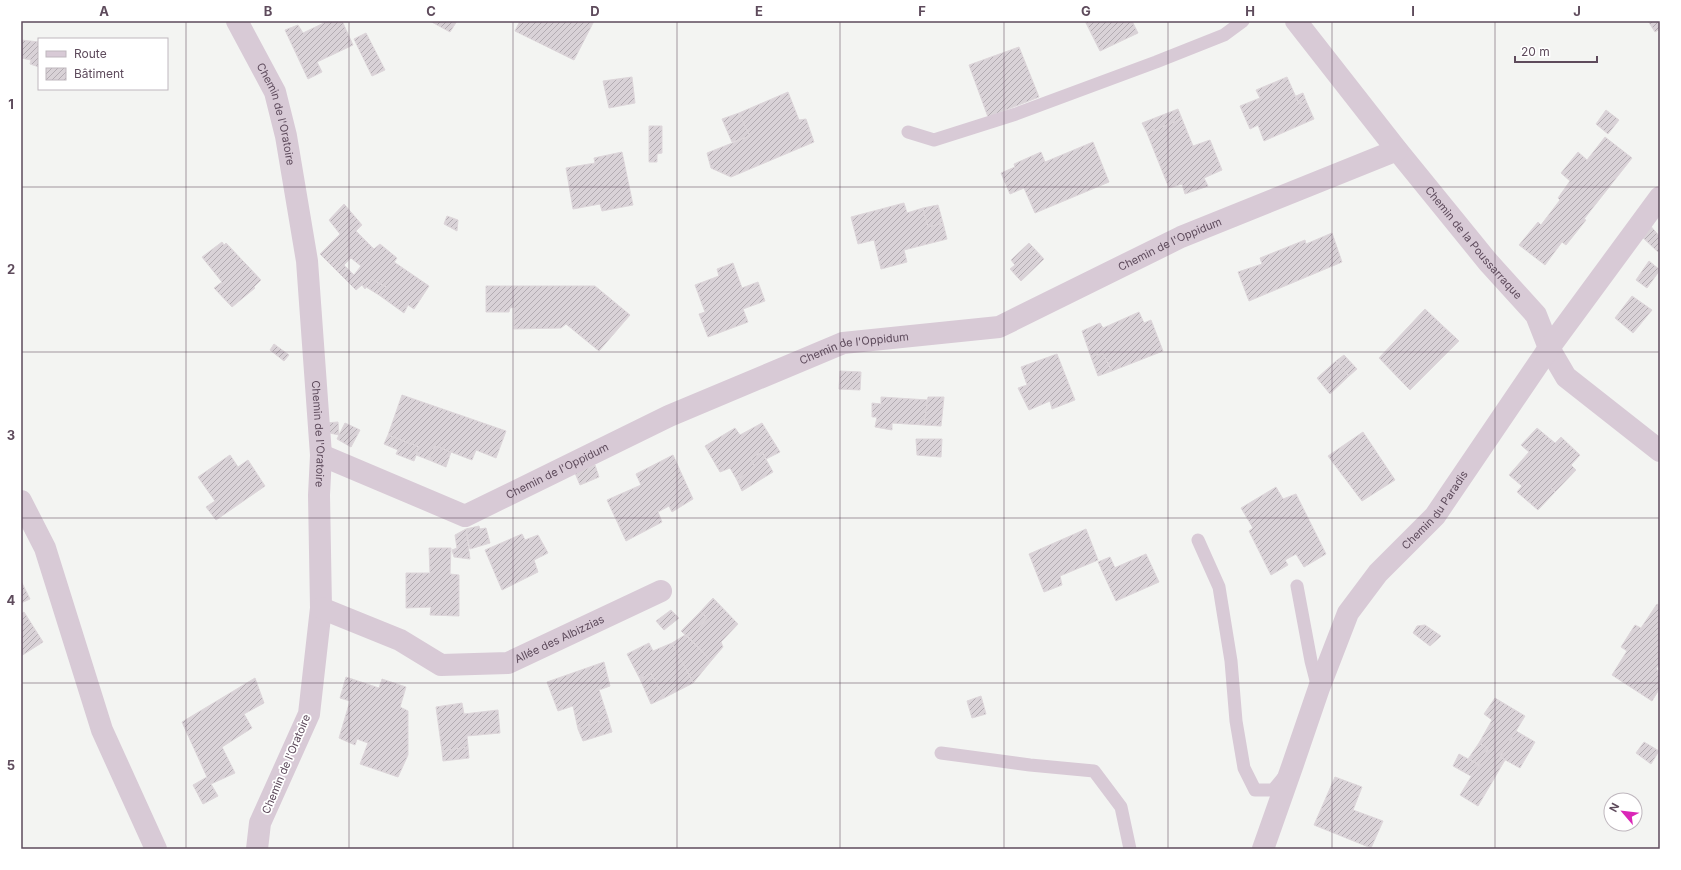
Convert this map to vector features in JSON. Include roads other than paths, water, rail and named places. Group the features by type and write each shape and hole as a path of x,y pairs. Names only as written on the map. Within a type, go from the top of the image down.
{"street":[{"name":"Chemin de l'Oratoire","path":"237,21 275,92 286,136 307,262 321,455 319,494 321,608 309,714 260,823 257,849"},
{"name":"Chemin de la Poussarraque","path":"1296,21 1397,150 1488,262 1536,315 1549,348 1566,377 1660,451"},
{"name":"Chemin de l'Oppidum","path":"321,455 465,516 669,416 843,343 999,327 1181,237 1397,150"},
{"name":"Chemin du Paradis","path":"1263,849 1318,688 1348,613 1378,573 1435,516 1549,348 1660,197"},
{"path":"21,501 46,548 102,730 156,849"},
{"name":"Allée des Albizzias","path":"321,608 400,640 441,665 508,663 662,591"}],"lane":[{"path":"908,132 934,140 1016,114 1224,35 1242,21"},
{"path":"1198,540 1219,587 1231,661 1236,721 1244,768 1255,790 1273,790 1293,764"},
{"path":"1297,586 1311,661 1318,688"},
{"path":"941,752 1030,765 1094,770 1121,807 1130,849"}]}
